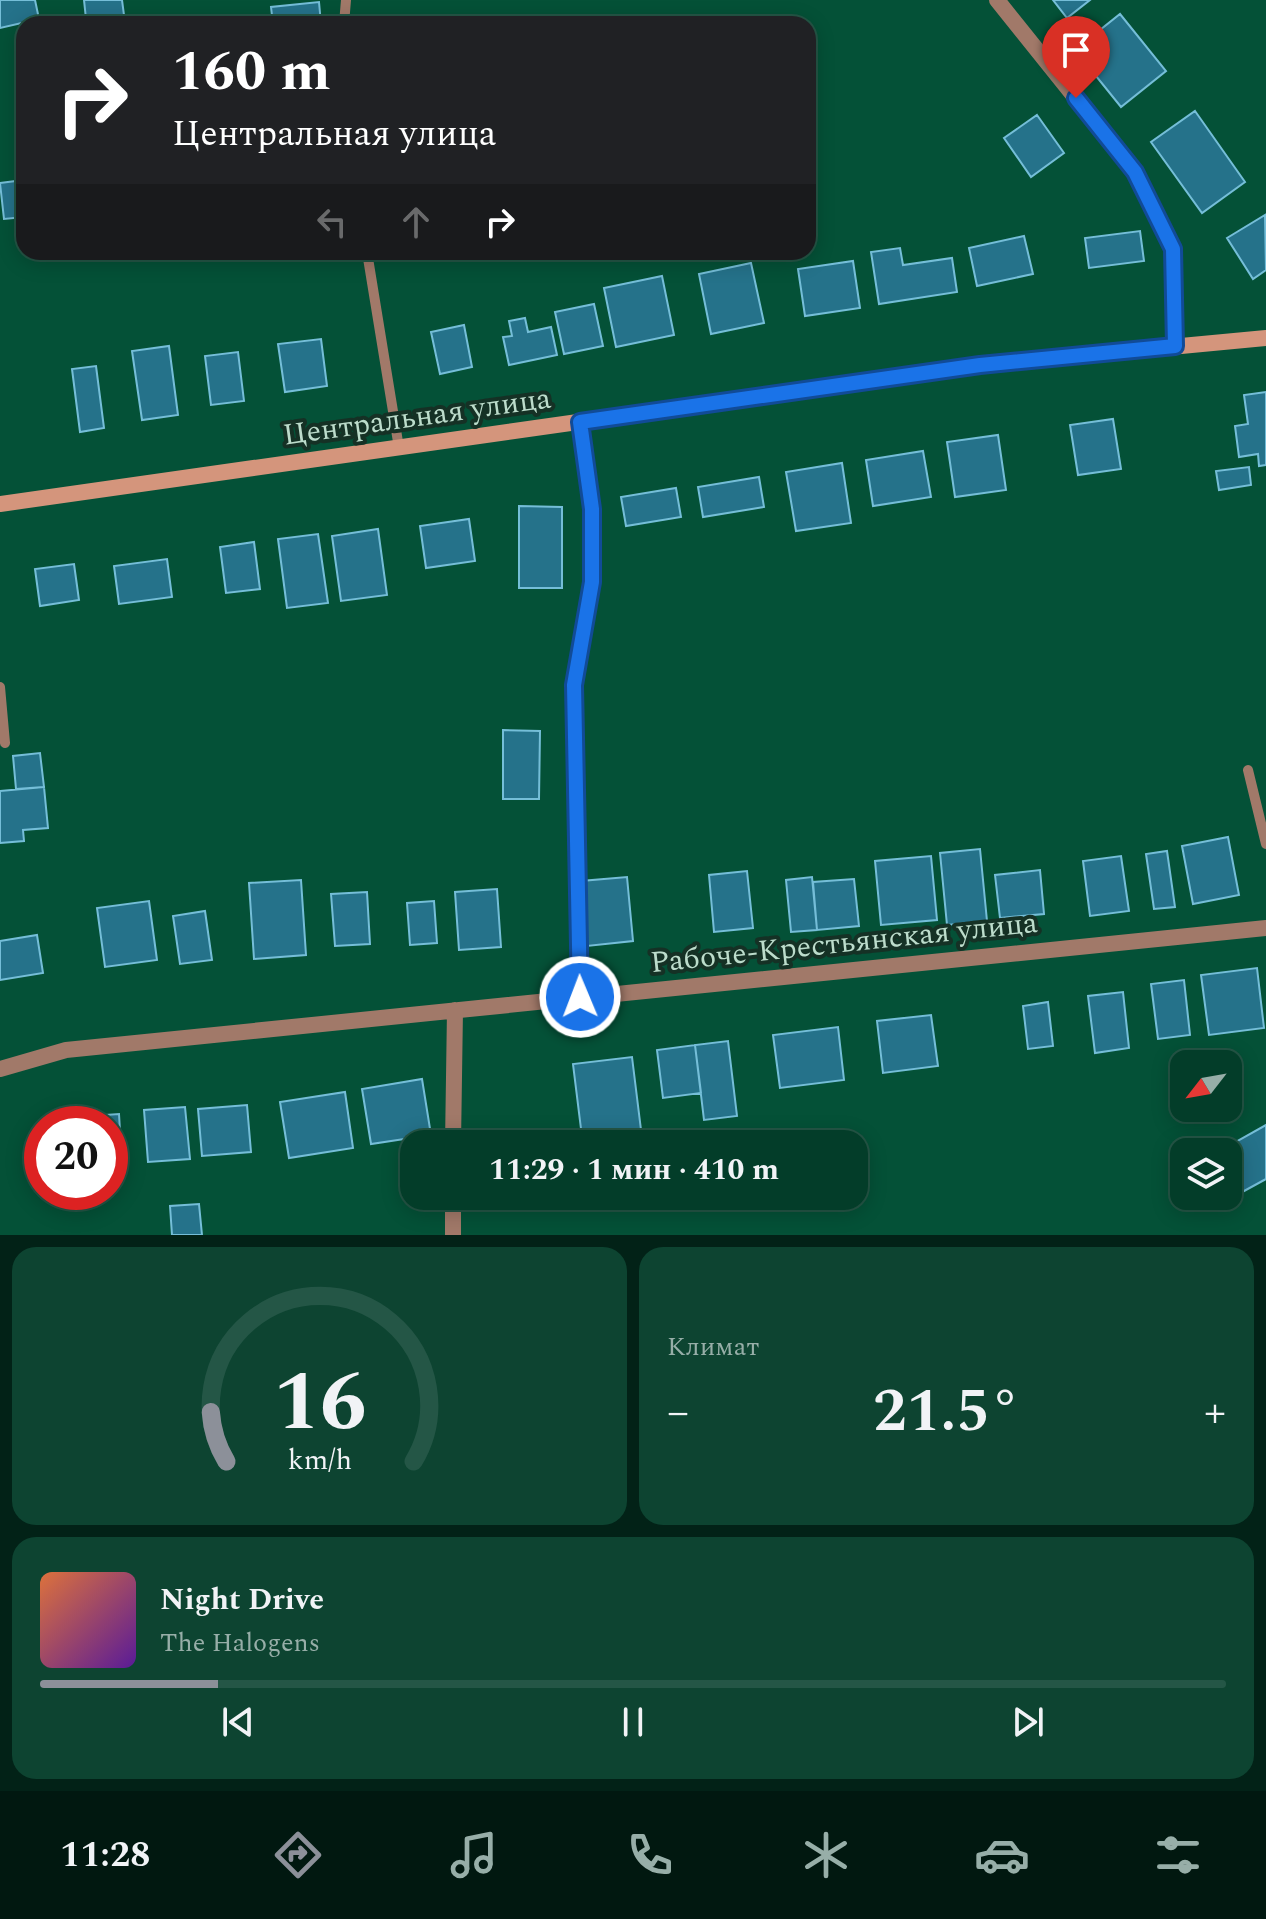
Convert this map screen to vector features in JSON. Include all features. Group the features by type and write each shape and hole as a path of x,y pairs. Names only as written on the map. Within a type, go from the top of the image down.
{"street":[{"path":"997,0 1135,172 1173,249 1175,346"},
{"name":"Центральная улица","path":"0,504 980,365 1266,338"},
{"name":"Рабоче-Крестьянская улица","path":"0,1069 66,1050 1266,928"},
{"path":"453,1130 455,1010"},
{"path":"453,1210 453,1235"}],"lane":[{"path":"368,260 399,448"},
{"path":"580,422 592,509 592,582 574,685 580,997"},
{"path":"0,687 5,743"},
{"path":"1248,770 1266,844"}],"building":[{"path":"0,0 35,0 38,16 16,16 16,24 0,28"},
{"path":"84,0 122,0 124,15 86,16"},
{"path":"1053,0 1090,0 1067,18"},
{"path":"319,2 320,16 272,16 271,7"},
{"path":"1120,14 1166,71 1121,107 1075,50"},
{"path":"1195,111 1245,182 1202,213 1151,142"},
{"path":"1037,115 1064,153 1031,177 1004,138"},
{"path":"16,181 16,218 4,219 0,183"},
{"path":"1265,215 1266,270 1253,279 1227,238"},
{"path":"1140,231 1144,261 1089,268 1085,238"},
{"path":"1024,236 1033,274 977,286 969,248"},
{"path":"900,248 903,265 952,258 957,292 879,304 871,252"},
{"path":"853,261 860,308 805,316 798,269"},
{"path":"751,263 764,323 711,334 699,274"},
{"path":"662,276 674,335 616,347 604,288"},
{"path":"594,304 603,346 564,354 555,312"},
{"path":"525,318 528,332 551,327 557,355 509,365 503,337 512,336 509,321"},
{"path":"464,325 472,367 440,374 431,332"},
{"path":"321,339 327,386 285,392 278,344"},
{"path":"169,346 178,415 142,420 132,351"},
{"path":"238,352 244,401 211,405 205,356"},
{"path":"96,366 104,428 80,432 72,369"},
{"path":"1266,392 1266,465 1259,466 1258,454 1239,457 1235,426 1248,424 1244,395"},
{"path":"1113,419 1121,469 1078,475 1070,425"},
{"path":"998,435 1006,490 955,497 947,442"},
{"path":"923,451 931,497 873,506 866,460"},
{"path":"842,463 851,523 796,531 786,472"},
{"path":"1249,467 1251,485 1219,490 1216,471"},
{"path":"759,477 764,507 703,517 698,487"},
{"path":"676,488 681,517 626,526 621,497"},
{"path":"519,506 562,507 562,588 519,588"},
{"path":"469,519 475,561 426,568 420,526"},
{"path":"378,529 387,595 341,601 332,536"},
{"path":"318,534 328,603 287,608 278,539"},
{"path":"254,542 260,589 226,593 220,547"},
{"path":"167,559 172,597 119,604 114,566"},
{"path":"74,564 79,600 40,606 35,569"},
{"path":"503,730 540,731 539,799 503,799"},
{"path":"40,753 44,787 16,789 13,756"},
{"path":"44,787 48,828 23,830 24,841 0,843 0,791"},
{"path":"1228,837 1239,895 1193,904 1182,846"},
{"path":"980,849 987,921 947,925 940,853"},
{"path":"1167,851 1175,907 1154,909 1146,854"},
{"path":"931,856 937,920 881,925 875,861"},
{"path":"1121,856 1129,911 1090,916 1083,861"},
{"path":"1040,870 1044,914 1000,918 995,875"},
{"path":"747,871 753,928 714,932 709,875"},
{"path":"627,877 633,941 587,946 581,881"},
{"path":"812,877 817,930 791,932 786,880"},
{"path":"854,879 859,926 817,930 813,882"},
{"path":"301,880 306,955 254,959 249,883"},
{"path":"497,889 501,947 459,950 455,892"},
{"path":"367,892 370,944 335,946 331,894"},
{"path":"149,901 157,960 105,967 97,908"},
{"path":"434,901 437,943 410,945 407,903"},
{"path":"205,911 212,960 180,964 173,916"},
{"path":"37,935 43,973 0,980 0,941"},
{"path":"1257,968 1264,1028 1209,1035 1201,975"},
{"path":"1184,980 1190,1035 1158,1039 1151,984"},
{"path":"1123,992 1129,1048 1095,1053 1088,996"},
{"path":"1048,1002 1053,1046 1028,1049 1023,1006"},
{"path":"931,1015 938,1066 883,1073 877,1021"},
{"path":"838,1027 844,1080 780,1088 773,1035"},
{"path":"728,1041 737,1116 704,1120 695,1045"},
{"path":"695,1045 701,1093 663,1098 657,1050"},
{"path":"632,1057 641,1130 581,1130 573,1064"},
{"path":"422,1079 430,1130 400,1130 400,1140 371,1144 362,1089"},
{"path":"345,1092 353,1148 289,1158 280,1102"},
{"path":"247,1105 251,1152 202,1156 198,1109"},
{"path":"185,1107 190,1159 148,1162 144,1110"},
{"path":"1266,1125 1266,1179 1242,1192 1242,1138"},
{"path":"199,1204 202,1235 172,1235 170,1206"}],"route":[{"path":"580,997 574,685 592,582 592,509 580,422 980,365 1175,346 1173,249 1135,172 1076,98"}]}
